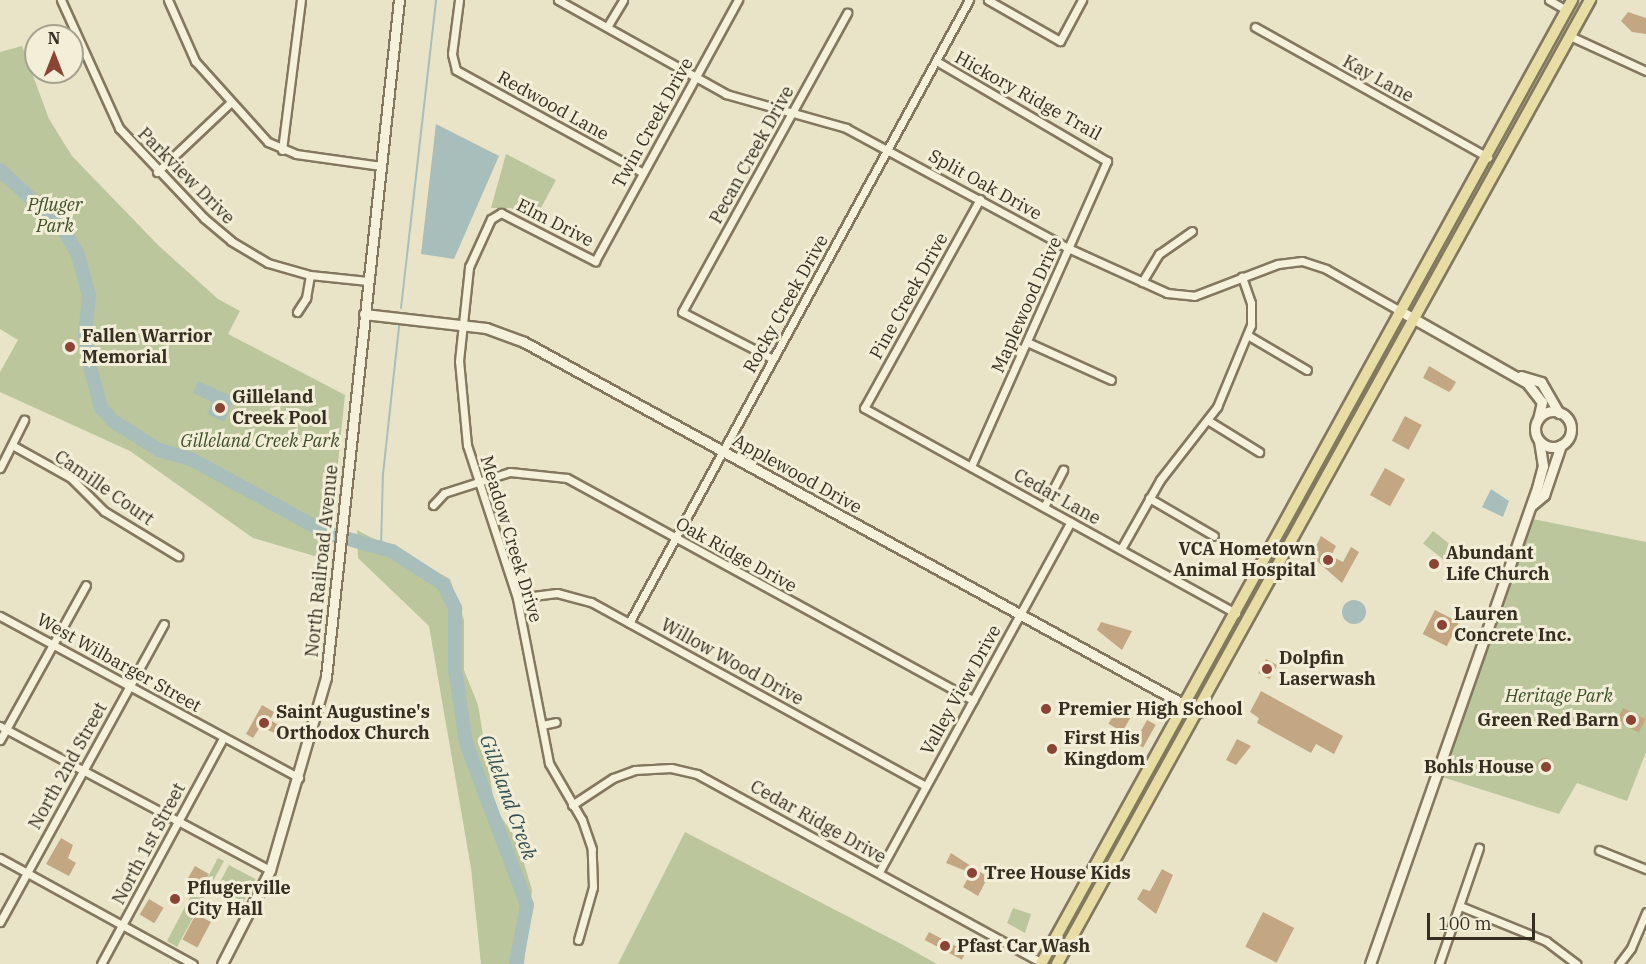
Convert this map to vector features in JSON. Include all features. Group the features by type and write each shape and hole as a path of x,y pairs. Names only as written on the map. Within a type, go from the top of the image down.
{"main road":[{"path":"1042,963 1488,158 1572,0"},
{"path":"1057,964 1416,320 1590,0"}],"street":[{"name":"Parkview Drive","path":"61,0 112,117 157,172 231,241 268,263 310,275 368,281"},
{"path":"177,0 168,2 195,61 229,104 282,150 381,166"},
{"path":"282,150 301,0"},
{"name":"North Railroad Avenue","path":"222,964 270,870 299,778 326,677 399,0"},
{"name":"Redwood Lane","path":"459,0 452,63 456,70 643,173"},
{"name":"Split Oak Drive","path":"558,0 736,99 846,128 889,149 1068,248 1167,293 1194,296 1278,264 1309,262 1402,312"},
{"path":"607,27 623,0"},
{"name":"Twin Creek Drive","path":"595,261 738,0"},
{"name":"Rocky Creek Drive","path":"629,623 938,62 969,0"},
{"path":"988,0 1060,41 1082,0"},
{"path":"1549,0 1566,10"},
{"name":"Pecan Creek Drive","path":"773,359 682,312 847,13"},
{"name":"Kay Lane","path":"1255,27 1488,158"},
{"path":"1570,36 1646,71"},
{"name":"Hickory Ridge Trail","path":"938,62 1105,156"},
{"path":"157,172 229,104"},
{"name":"Maplewood Drive","path":"971,466 1107,161 1105,156"},
{"name":"Pine Creek Drive","path":"864,408 980,199"},
{"name":"Elm Drive","path":"501,213 595,261"},
{"name":"Meadow Creek Drive","path":"501,213 491,219 471,260 462,325 463,419 477,482 517,598 549,763 589,834 594,862 593,886 578,940"},
{"path":"1142,282 1159,254 1192,231"},
{"path":"297,312 306,298 310,275"},
{"path":"1121,549 1149,498 1209,421 1249,336 1251,303 1242,277"},
{"path":"1402,312 1518,376 1541,382 1559,413 1568,420 1570,431 1561,445 1544,495 1530,507"},
{"name":"Applewood Drive","path":"364,314 462,325 524,342 1198,712"},
{"path":"1249,336 1307,370"},
{"path":"1027,342 1111,380"},
{"path":"1370,964 1543,466 1539,442 1534,431 1542,402 1518,376"},
{"name":"Cedar Lane","path":"864,408 1236,613"},
{"path":"1538,419 1548,412 1559,413"},
{"path":"0,468 24,420"},
{"path":"1209,421 1259,452"},
{"path":"1539,442 1550,447 1561,445"},
{"name":"Camille Court","path":"12,446 71,478 104,511 178,556"},
{"name":"Oak Ridge Drive","path":"433,504 444,493 525,470 567,478 973,700"},
{"path":"1044,507 1063,470"},
{"path":"1149,498 1214,536"},
{"name":"Valley View Drive","path":"879,872 1071,522"},
{"path":"0,740 3,728 86,585"},
{"name":"Willow Wood Drive","path":"517,598 557,593 577,597 629,623 926,786"},
{"name":"West Wilbarger Street","path":"0,616 299,778"},
{"name":"North 2nd Street","path":"0,922 164,624"},
{"path":"542,725 556,722"},
{"path":"3,728 270,870"},
{"name":"North 1st Street","path":"101,964 223,738"},
{"name":"Cedar Ridge Drive","path":"572,805 613,778 635,770 686,771 879,872 1042,963"},
{"path":"1439,964 1479,848"},
{"path":"1599,850 1646,869"},
{"path":"0,858 193,964"},
{"path":"1460,906 1546,941 1576,964"},
{"path":"1618,964 1631,948 1646,912"}],"green space":[{"name":"Gilleland Creek Park","path":"22,46 24,84 36,84 49,119 72,156 159,246 218,299 240,311 228,334 345,395 328,560 253,538 130,451 0,392 0,372 18,340 0,329 0,52"},
{"path":"506,154 556,180 534,221 511,208 491,208"},
{"name":"Heritage Park","path":"1528,518 1646,542 1646,752 1627,801 1577,783 1559,814 1439,776"},
{"path":"357,530 450,579 464,620 464,670 478,705 495,808 517,840 532,890 524,964 481,964 471,868 429,626 358,558"},
{"path":"1433,531 1455,548 1445,561 1423,544"},
{"path":"685,832 903,945 937,964 618,964"},
{"path":"218,858 224,861 177,947 167,941 196,886 202,888"},
{"path":"229,865 255,879 243,902 217,888"},
{"path":"1013,908 1031,914 1025,933 1007,923"}],"water":[{"path":"436,124 499,156 454,259 421,254"},
{"name":"Gilleland Creek Pool","path":"198,381 235,398 224,422 207,414 212,402 193,393"},
{"path":"1491,489 1509,501 1503,517 1482,507"},
{"path":"1354,600 1362,604 1366,612 1362,620 1354,624 1346,620 1342,612 1346,604"}],"building":[{"path":"1628,12 1646,18 1646,34 1632,32 1621,21"},
{"path":"1429,366 1456,382 1449,392 1423,378"},
{"path":"1405,416 1422,425 1409,450 1392,441"},
{"path":"1385,468 1405,479 1390,506 1370,495"},
{"name":"VCA Hometown Animal Hospital","path":"1321,536 1336,546 1331,556 1343,562 1351,547 1359,552 1342,583 1311,556"},
{"name":"Lauren Concrete Inc.","path":"1435,610 1459,622 1447,646 1423,634"},
{"path":"1101,622 1132,631 1122,650 1097,630"},
{"name":"Dolpfin Laserwash","path":"1266,659 1277,665 1270,679 1258,673"},
{"path":"1261,691 1343,736 1334,754 1316,744 1311,753 1257,723 1259,718 1250,712"},
{"name":"Saint Augustine's Orthodox Church","path":"262,705 274,712 270,720 284,728 280,735 260,727 253,738 246,734"},
{"name":"Green Red Barn","path":"1623,708 1645,719 1639,732 1616,721"},
{"path":"1117,709 1131,717 1122,732 1108,724"},
{"path":"1147,720 1156,725 1143,748 1134,743"},
{"path":"1237,739 1251,746 1236,765 1226,760"},
{"name":"Bohls House","path":"1545,758 1551,760 1553,766 1551,772 1545,774 1539,772 1537,766 1539,760"},
{"path":"61,838 73,845 68,858 76,863 69,876 46,864"},
{"name":"Tree House Kids","path":"951,853 988,877 978,896 963,887 971,873 946,863"},
{"path":"195,866 209,874 200,889 186,881"},
{"path":"1162,869 1173,875 1156,914 1137,899 1143,889 1150,891"},
{"name":"Pflugerville City Hall","path":"149,899 164,908 154,923 140,914"},
{"path":"1263,912 1294,928 1276,963 1245,947"},
{"path":"196,914 211,922 197,948 182,940"},
{"name":"Pfast Car Wash","path":"929,932 966,952 962,960 925,940"}],"waterway":[{"path":"401,308 436,0"},
{"name":"Gilleland Creek","path":"0,170 62,227 78,255 89,296 85,334 89,363 101,408 113,421 159,450 191,459 327,533 392,551 443,584 455,608 455,670 466,743 527,905 516,964"},
{"path":"381,548 383,474 399,326"}],"place":[{"name":"Fallen Warrior Memorial","path":"70,347"},
{"name":"Gilleland Creek Pool","path":"220,408"},
{"name":"VCA Hometown Animal Hospital","path":"1328,560"},
{"name":"Abundant Life Church","path":"1434,564"},
{"name":"Lauren Concrete Inc.","path":"1442,625"},
{"name":"Dolpfin Laserwash","path":"1267,669"},
{"name":"Premier High School","path":"1046,709"},
{"name":"Green Red Barn","path":"1631,720"},
{"name":"Saint Augustine's Orthodox Church","path":"264,723"},
{"name":"First His Kingdom","path":"1052,749"},
{"name":"Bohls House","path":"1546,767"},
{"name":"Tree House Kids","path":"972,873"},
{"name":"Pflugerville City Hall","path":"175,899"},
{"name":"Pfast Car Wash","path":"945,946"}],"park label":[{"name":"Pfluger Park","path":"55,216"}]}
